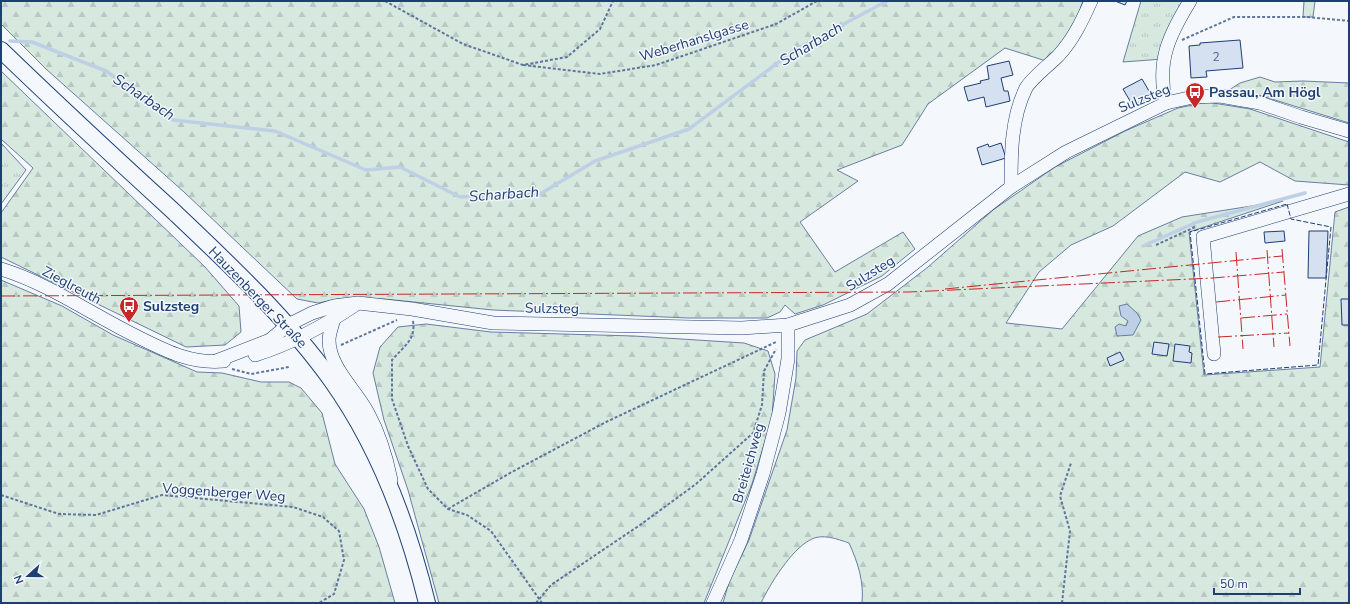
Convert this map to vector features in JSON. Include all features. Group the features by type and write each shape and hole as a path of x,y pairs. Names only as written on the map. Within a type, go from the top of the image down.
{"main road":[{"name":"Hauzenberger Straße","path":"1,50 225,261 299,337 333,382 364,433 393,491 427,603"}],"street":[{"path":"1011,187 1012,148 1018,112 1027,87 1059,54 1079,27 1091,1"},
{"path":"1166,103 1162,85 1163,58 1177,22 1190,1"},
{"name":"Sulzsteg","path":"288,325 312,313 334,306 358,303 493,323 742,328 788,325 850,305 888,284 1011,187 1066,152 1166,103 1193,97 1220,96 1260,103 1301,118 1349,131"},
{"path":"1214,354 1203,236 1349,194"},
{"name":"Zieglreuth","path":"1,269 40,286 173,354 198,361 242,359 272,350 299,337"},
{"path":"299,337 334,319 358,303"},
{"path":"334,319 328,339 330,351 337,365 368,412 386,452 393,491"},
{"name":"Zieglreuth","path":"216,361 270,340 288,325"},
{"name":"Breiteichweg","path":"713,603 741,540 763,474 779,413 788,359 788,325"}],"path":[{"name":"Weberhanslgasse","path":"384,1 463,44 523,65 600,74 656,65 776,24 817,1"},
{"path":"523,65 567,57 600,29 613,1"},
{"path":"1163,58 1182,40 1234,17 1308,17 1349,21"},
{"path":"341,345 400,319"},
{"path":"412,319 414,331 412,338 392,360 392,399 408,446 428,489 448,509 467,515 491,532 542,603"},
{"path":"448,509 606,422 781,340 764,371 762,405 753,433 696,484 640,525 551,585 536,603"},
{"path":"216,361 251,374 289,367"},
{"path":"1062,603 1070,531 1060,496 1071,463"},
{"name":"Voggenberger Weg","path":"1,495 59,514 96,515 162,495 293,507 323,517 339,531 344,560 334,594 319,603"}],"green space":[{"path":"1,1 1083,1 1074,27 1046,61 1005,48 928,104 902,145 837,170 858,181 800,222 835,272 903,232 915,249 882,276 823,305 795,314 785,305 780,312 767,318 689,318 493,310 384,299 338,299 318,303 297,299 184,192 46,69 1,24"},
{"path":"1141,1 1190,1 1163,59 1123,62"},
{"path":"1304,1 1315,1 1313,17 1303,17"},
{"path":"1,71 205,267 239,306 241,332 225,345 186,347 1,257 1,213 33,168 1,139"},
{"path":"1260,77 1275,82 1303,81 1349,83 1349,123 1249,92 1229,90 1240,83"},
{"path":"1207,102 1250,109 1349,142 1349,185 1295,181 1260,162 1220,182 1185,172 1113,226 1071,245 1039,272 1006,323 1062,329 1138,236 1182,217 1283,201 1189,232 1204,375 1320,367 1335,212 1349,207 1349,603 862,603 860,572 849,543 835,538 819,537 810,540 796,551 775,577 761,603 723,603 729,582 749,540 787,430 796,378 797,351 805,340 867,314 928,267 993,210 1055,167 1125,131 1178,108"},
{"path":"2,144 26,170 1,204 1,145"},
{"path":"1,280 62,306 113,335 197,372 222,373 261,382 289,382 301,388 322,413 335,464 364,509 379,547 395,603 1,603"},
{"path":"426,324 491,332 634,336 744,343 768,351 775,374 772,418 752,484 704,603 439,603 408,490 384,420 373,373 380,347 398,327"}],"water":[{"path":"1127,304 1137,313 1141,320 1133,335 1117,336 1115,327 1119,324 1126,326 1128,321 1121,316 1119,306"}],"building":[{"path":"1115,1 1127,1 1125,5"},
{"path":"1240,40 1243,68 1206,71 1207,77 1191,78 1189,46 1200,45 1200,43"},
{"path":"1009,61 1013,75 1001,78 1004,91 1008,91 1010,101 986,107 984,97 968,101 964,87 981,83 980,81 989,79 987,66"},
{"path":"1142,79 1152,96 1133,106 1123,89"},
{"path":"1001,143 1006,158 982,165 977,148 988,144 989,147"},
{"path":"1284,231 1285,241 1265,243 1264,232"},
{"path":"1309,231 1328,231 1326,278 1308,278"},
{"path":"1341,299 1349,299 1349,325 1342,325"},
{"path":"1154,342 1169,344 1167,356 1152,354"},
{"path":"1175,344 1190,346 1189,352 1192,353 1191,363 1173,361"},
{"path":"1120,352 1124,360 1110,366 1107,358"}],"waterway":[{"name":"Scharbach","path":"10,41 32,42 106,71 173,120 275,131 366,170 400,167 460,197 540,194 595,161 689,129 795,50 887,1"},
{"path":"1143,246 1197,222 1305,193"}],"fence":[{"path":"1287,204 1291,219 1331,227 1318,365 1205,374 1190,232 1287,204"}],"power":[{"path":"1282,249 1290,346"},
{"path":"1267,250 1274,347"},
{"path":"1236,252 1243,349"},
{"path":"945,289 1282,256"},
{"path":"1,296 909,292 1213,278 1284,272"},
{"path":"1216,302 1286,295"},
{"path":"1241,318 1287,314"},
{"path":"1218,337 1289,333"}],"place":[{"name":"Passau, Am Högl","path":"1195,109"},
{"name":"Sulzsteg","path":"129,323"}]}
